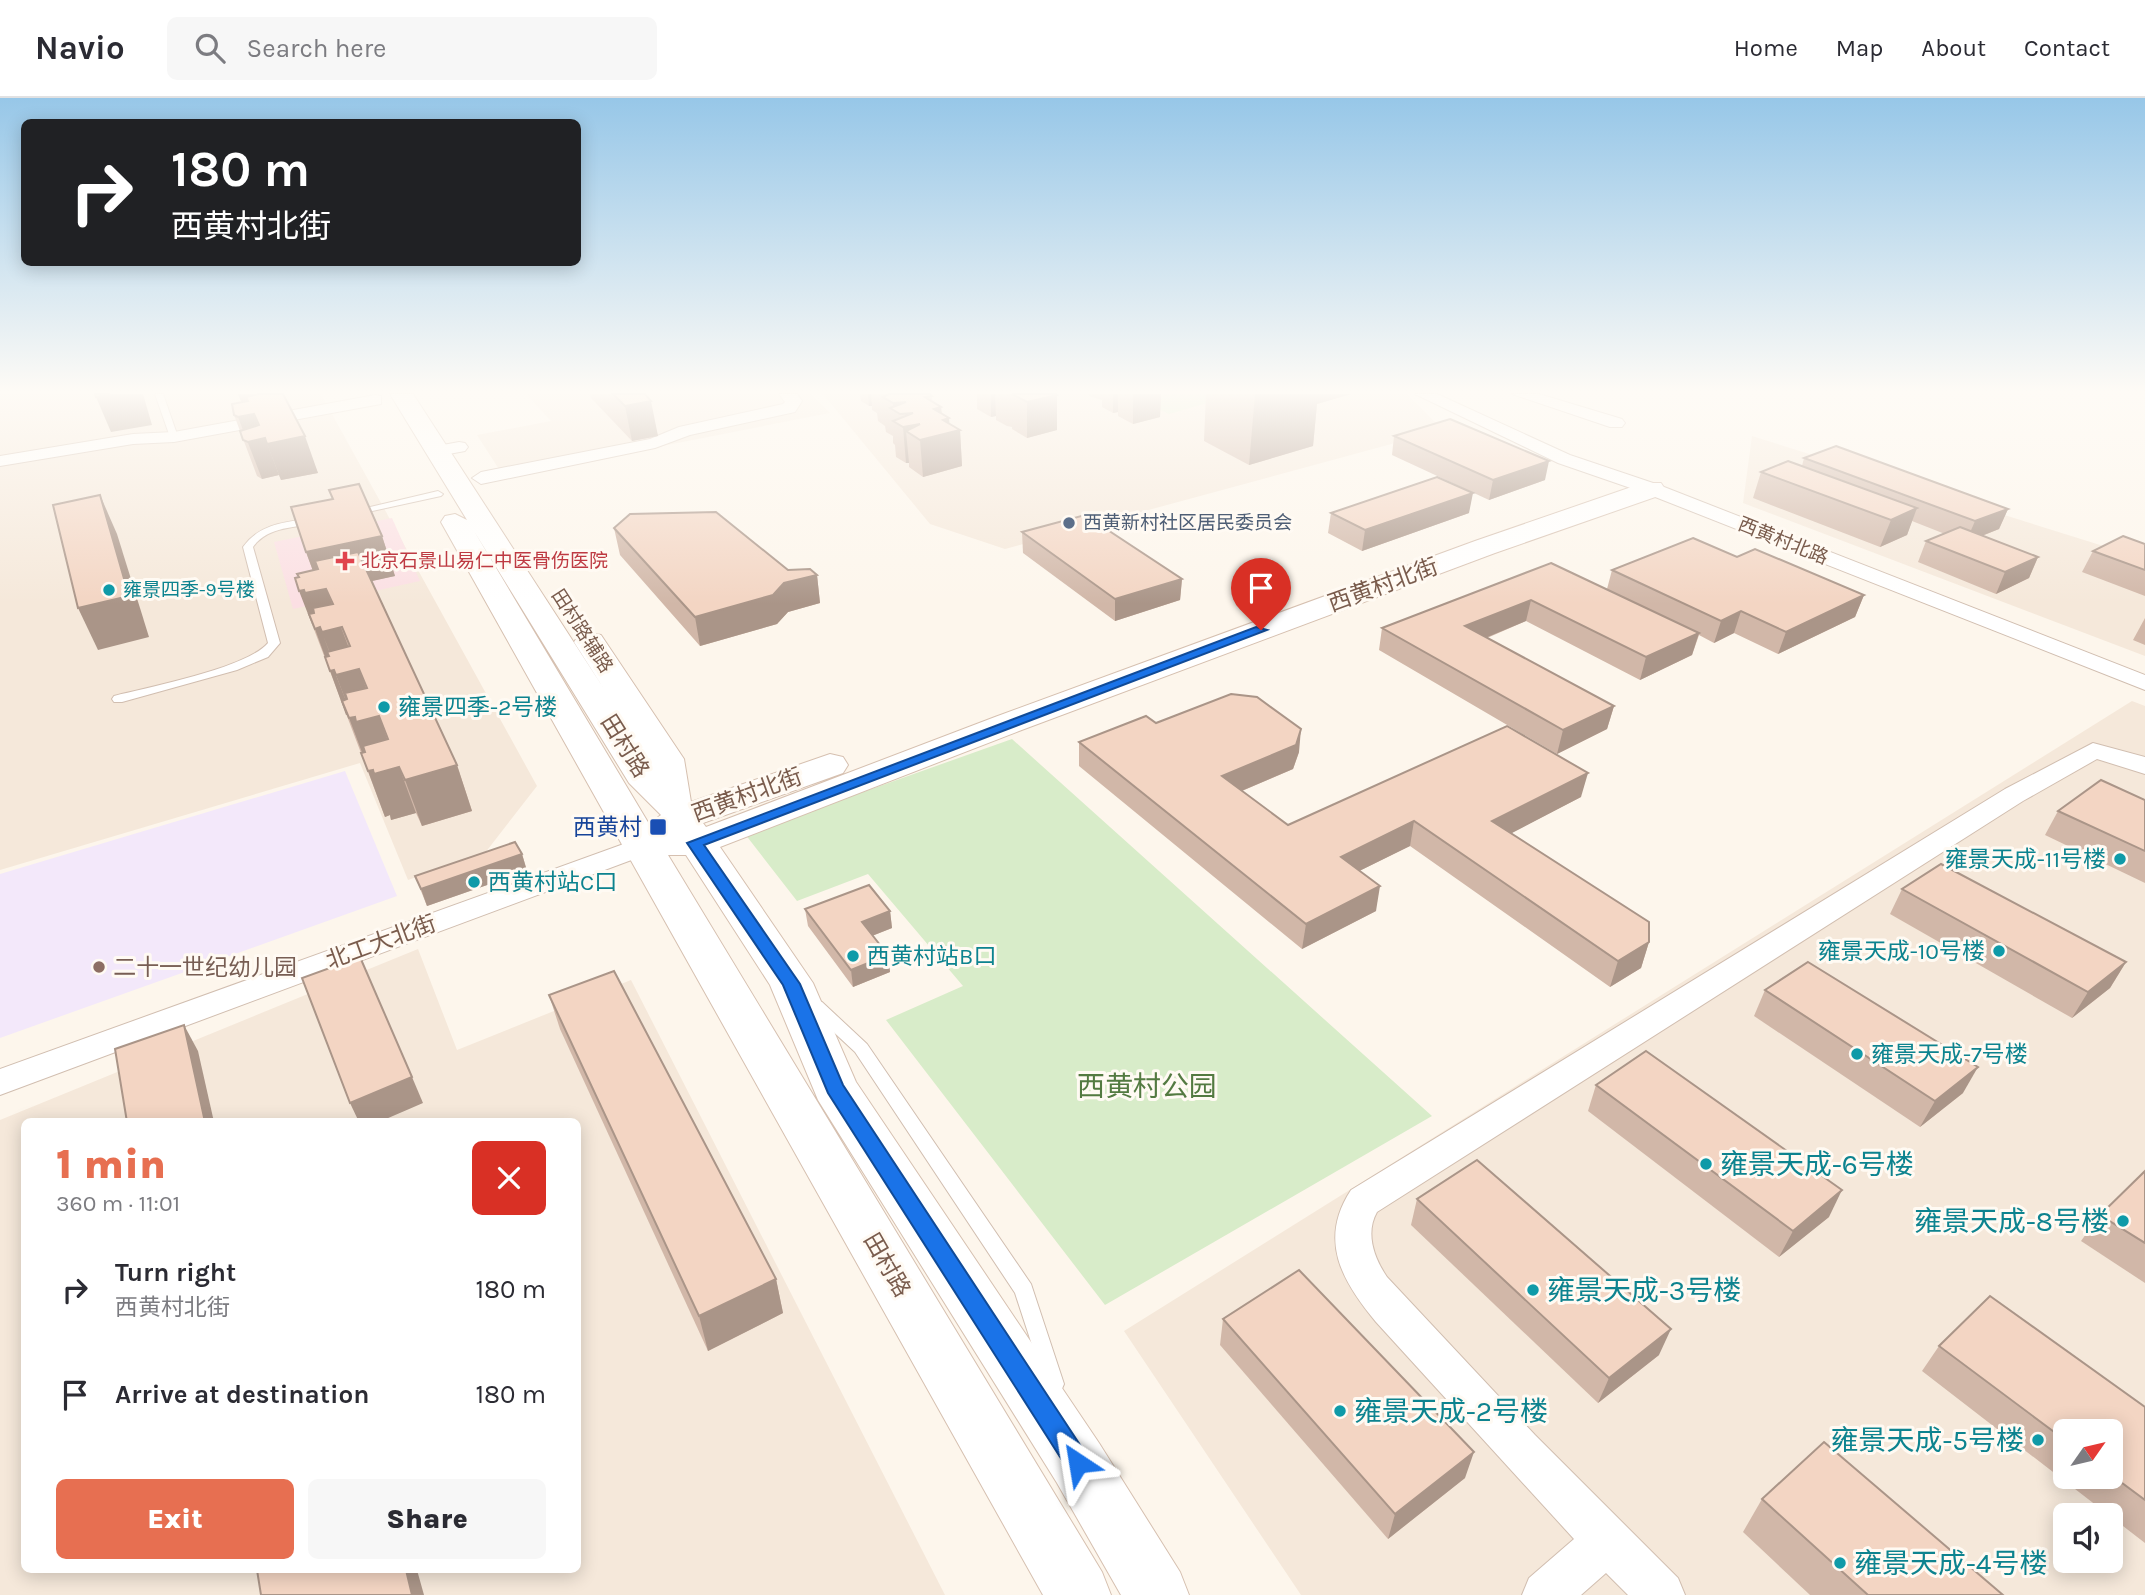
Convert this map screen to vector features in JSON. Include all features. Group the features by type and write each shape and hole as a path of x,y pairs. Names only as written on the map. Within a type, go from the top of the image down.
{"main road":[{"name":"田村路","path":"421,464 537,669 1079,1595"},
{"name":"田村路","path":"457,464 647,783 683,823 791,984 835,1088 1078,1463 1157,1595"},
{"name":"田村路辅路","path":"465,464 481,478 666,759 683,823"},
{"name":"西黄村北街","path":"643,846 683,823 1459,556 1641,485"}],"street":[{"path":"481,478 551,464"},
{"name":"西黄村北路","path":"1576,464 1641,485 2145,683"},
{"path":"1661,1595 1468,1394 1367,1280 1355,1251 1350,1227 1354,1213 1364,1201 2059,770 2093,751 2126,758 2145,766"},
{"name":"北工大北街","path":"0,1082 643,846"},
{"path":"1546,1595 1607,1541"}],"lane":[{"path":"345,514 438,494"},
{"path":"118,699 233,668 264,655 274,643 248,547 253,538 265,531 332,517"}],"shaded area":[{"path":"0,464 359,464 537,786 485,853 408,880 360,763 0,870"},
{"path":"496,464 571,464 504,477"},
{"path":"881,464 1318,464 1005,549 930,524"},
{"path":"1748,464 1841,464 2145,559 2145,656 1743,503"},
{"name":"北京石景山易仁中医骨伤医院","path":"392,518 420,581 293,609 274,542"},
{"path":"2132,701 2145,706 2145,1595 1301,1595 1124,1331"},
{"name":"二十一世纪幼儿园","path":"345,771 397,896 0,1038 0,874"},
{"path":"418,949 457,1050 631,980 945,1595 0,1595 0,1120"}],"green space":[{"name":"西黄村公园","path":"1012,739 1432,1116 1105,1305 886,1020 963,986 868,874 797,901 745,834"}],"building":[{"path":"1457,464 1541,464 1493,480"},
{"path":"1781,464 1796,464 1917,508 1891,520 1761,472"},
{"path":"1820,464 1885,464 2008,509 1975,521"},
{"path":"1437,477 1473,493 1365,530 1331,513"},
{"path":"359,484 382,536 306,552 291,507 333,499 329,490"},
{"path":"100,495 129,596 78,608 53,505"},
{"path":"716,512 788,570 810,569 817,575 784,583 773,595 695,617 614,528 630,514"},
{"path":"1085,515 1182,579 1115,599 1022,532"},
{"path":"1960,527 2038,557 2005,572 1926,541"},
{"path":"2123,536 2145,544 2145,570 2093,551"},
{"path":"1693,538 1737,557 1755,549 1864,595 1786,632 1741,611 1721,621 1612,570"},
{"name":"雍景四季-2号楼","path":"358,552 457,765 405,780 399,767 374,774 373,770 368,771 361,753 365,752 363,746 388,739 379,716 356,722 355,717 349,718 342,701 347,699 345,693 367,688 359,669 336,675 334,670 330,671 325,657 329,656 327,652 350,646 342,627 322,632 320,627 315,629 309,614 314,613 313,608 333,604 326,589 305,593 304,590 299,591 295,578 299,577 297,574 318,569 315,561"},
{"path":"1551,563 1699,633 1646,657 1531,600 1465,626 1614,706 1563,730 1382,628"},
{"path":"1231,694 1257,697 1301,729 1296,745 1222,776 1288,825 1507,726 1588,773 1492,821 1649,922 1649,942 1618,961 1414,821 1341,857 1380,886 1306,924 1079,742 1146,716 1156,723"},
{"path":"2101,780 2145,800 2145,851 2058,811"},
{"path":"515,842 522,854 421,889 415,876"},
{"path":"1941,864 2126,962 2088,992 1902,889"},
{"name":"西黄村站B口","path":"869,885 890,911 862,922 888,955 851,970 805,909"},
{"path":"360,957 412,1077 350,1103 302,978"},
{"path":"1808,962 1978,1067 1935,1101 1765,990"},
{"path":"614,971 776,1279 699,1316 549,995"},
{"path":"184,1025 204,1118 126,1118 115,1049"},
{"path":"1646,1051 1842,1190 1793,1231 1596,1085"},
{"name":"雍景天成-3号楼","path":"1477,1160 1671,1329 1609,1378 1417,1199"},
{"path":"2145,1171 2145,1243 2100,1215"},
{"name":"雍景天成-2号楼","path":"1299,1270 1474,1452 1395,1514 1223,1319"},
{"path":"1990,1296 2145,1407 2145,1500 2123,1484 2123,1419 2053,1419 2053,1431 1939,1346"},
{"path":"1824,1442 2003,1595 1868,1595 1762,1499"},
{"path":"257,1573 407,1573 412,1595 261,1595"}],"place":[{"name":"西黄新村社区居民委员会","path":"1069,523"},
{"name":"北京石景山易仁中医骨伤医院","path":"345,561"},
{"name":"雍景四季-9号楼","path":"109,590"},
{"name":"雍景四季-2号楼","path":"384,707"},
{"name":"西黄村","path":"658,827"},
{"name":"雍景天成-11号楼","path":"2120,859"},
{"name":"西黄村站C口","path":"474,882"},
{"name":"雍景天成-10号楼","path":"1999,951"},
{"name":"西黄村站B口","path":"853,956"},
{"name":"二十一世纪幼儿园","path":"99,967"},
{"name":"雍景天成-7号楼","path":"1857,1054"},
{"name":"雍景天成-6号楼","path":"1706,1164"},
{"name":"雍景天成-8号楼","path":"2123,1221"},
{"name":"雍景天成-3号楼","path":"1533,1290"},
{"name":"雍景天成-2号楼","path":"1340,1411"},
{"name":"雍景天成-5号楼","path":"2038,1440"},
{"name":"雍景天成-4号楼","path":"1840,1563"}],"route":[{"path":"1078,1463 835,1088 791,984 695,843 1261,630"}]}
